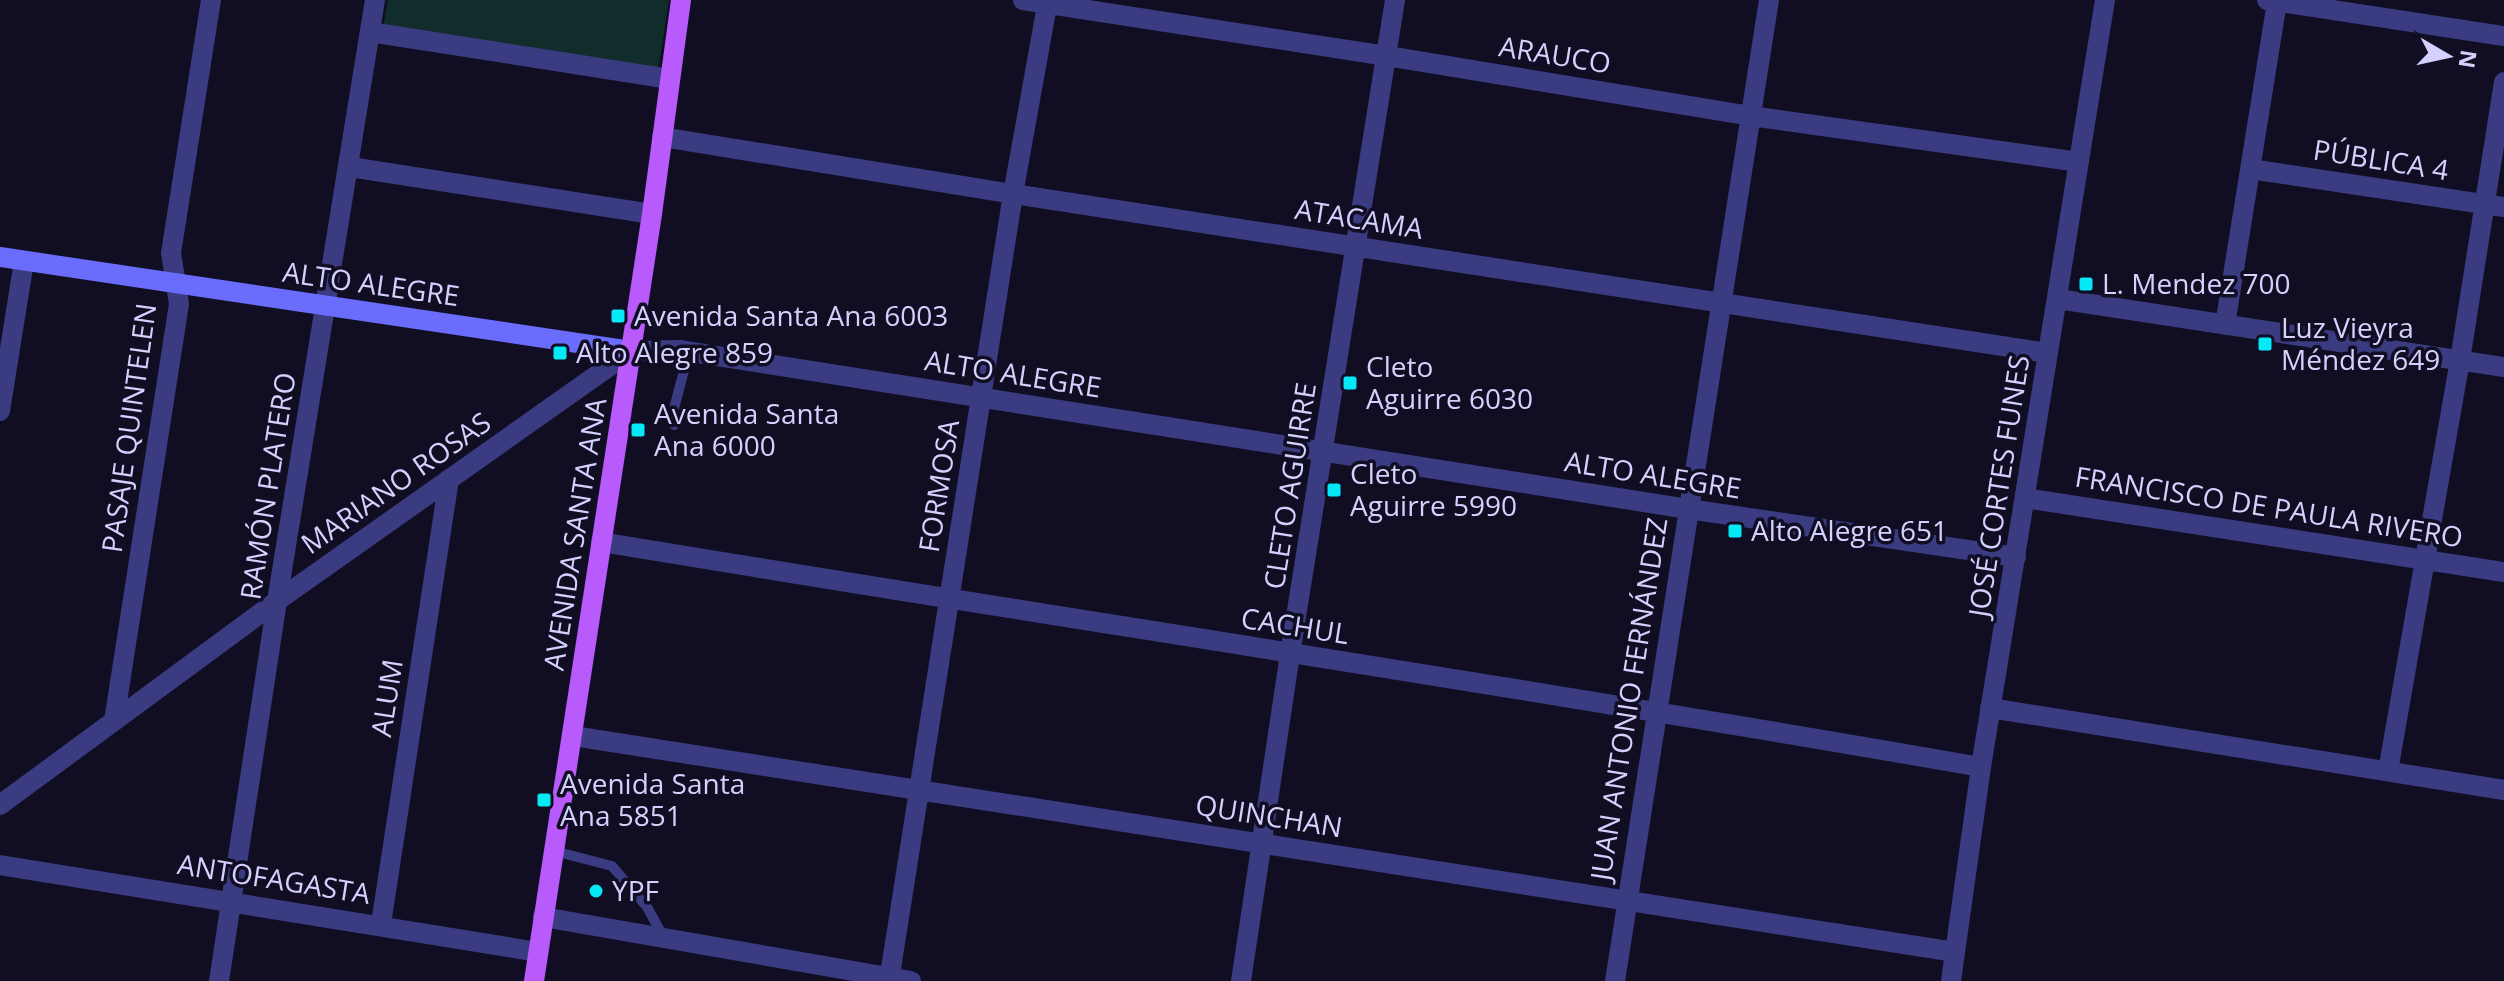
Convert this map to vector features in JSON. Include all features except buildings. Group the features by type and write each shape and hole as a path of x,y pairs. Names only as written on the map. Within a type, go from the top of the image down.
{"main road":[{"name":"AVENIDA SANTA ANA","path":"534,981 652,214 681,0"},
{"name":"ALTO ALEGRE","path":"0,257 631,351"}],"street":[{"name":"PASAJE QUINTELEN","path":"114,721 179,304 171,253 211,0"},
{"name":"RAMÓN PLATERO","path":"219,981 375,0"},
{"name":"ARAUCO","path":"1023,0 1751,116 2079,162"},
{"name":"CLETO AGUIRRE","path":"1241,981 1395,0"},
{"name":"JUAN ANTONIO FERNÁNDEZ","path":"1615,981 1769,0"},
{"name":"JOSÉ CORTES FUNES","path":"1951,981 1990,708 2105,0"},
{"path":"2225,325 2250,169 2271,1 2504,36"},
{"name":"FORMOSA","path":"889,979 1013,194 1048,2"},
{"path":"370,32 670,79"},
{"path":"2388,771 2460,360 2494,206 2504,82"},
{"name":"ATACAMA","path":"662,137 2048,353"},
{"path":"350,167 652,214"},
{"name":"PÚBLICA 4","path":"2250,169 2494,206"},
{"path":"0,407 24,261"},
{"path":"2058,299 2504,367"},
{"name":"ALTO ALEGRE","path":"631,351 662,349 689,352 1688,509 2016,557"},
{"name":"MARIANO ROSAS","path":"0,805 277,601 631,351"},
{"name":"ALUM","path":"381,924 449,479"},
{"name":"FRANCISCO DE PAULA RIVERO","path":"2025,498 2504,572"},
{"name":"CACHUL","path":"601,542 1658,711 1981,767"},
{"path":"1990,708 2504,790"},
{"name":"QUINCHAN","path":"573,736 1955,952"},
{"name":"ANTOFAGASTA","path":"0,865 381,924 538,952"},
{"path":"543,917 911,981"}],"lane":[{"path":"674,425 673,412 689,352"},
{"path":"554,851 612,866 647,907 664,938"}],"green space":[{"path":"388,0 669,0 658,71 383,28"}],"place":[{"name":"L. Mendez 700","path":"2086,284"},
{"name":"Avenida Santa Ana 6003","path":"618,316"},
{"name":"Luz Vieyra Méndez 649","path":"2265,344"},
{"name":"Alto Alegre 859","path":"560,353"},
{"name":"Cleto Aguirre 6030","path":"1350,383"},
{"name":"Avenida Santa Ana 6000","path":"638,430"},
{"name":"Cleto Aguirre 5990","path":"1334,490"},
{"name":"Alto Alegre 651","path":"1735,531"},
{"name":"Avenida Santa Ana 5851","path":"544,800"},
{"name":"YPF","path":"596,891"}]}
